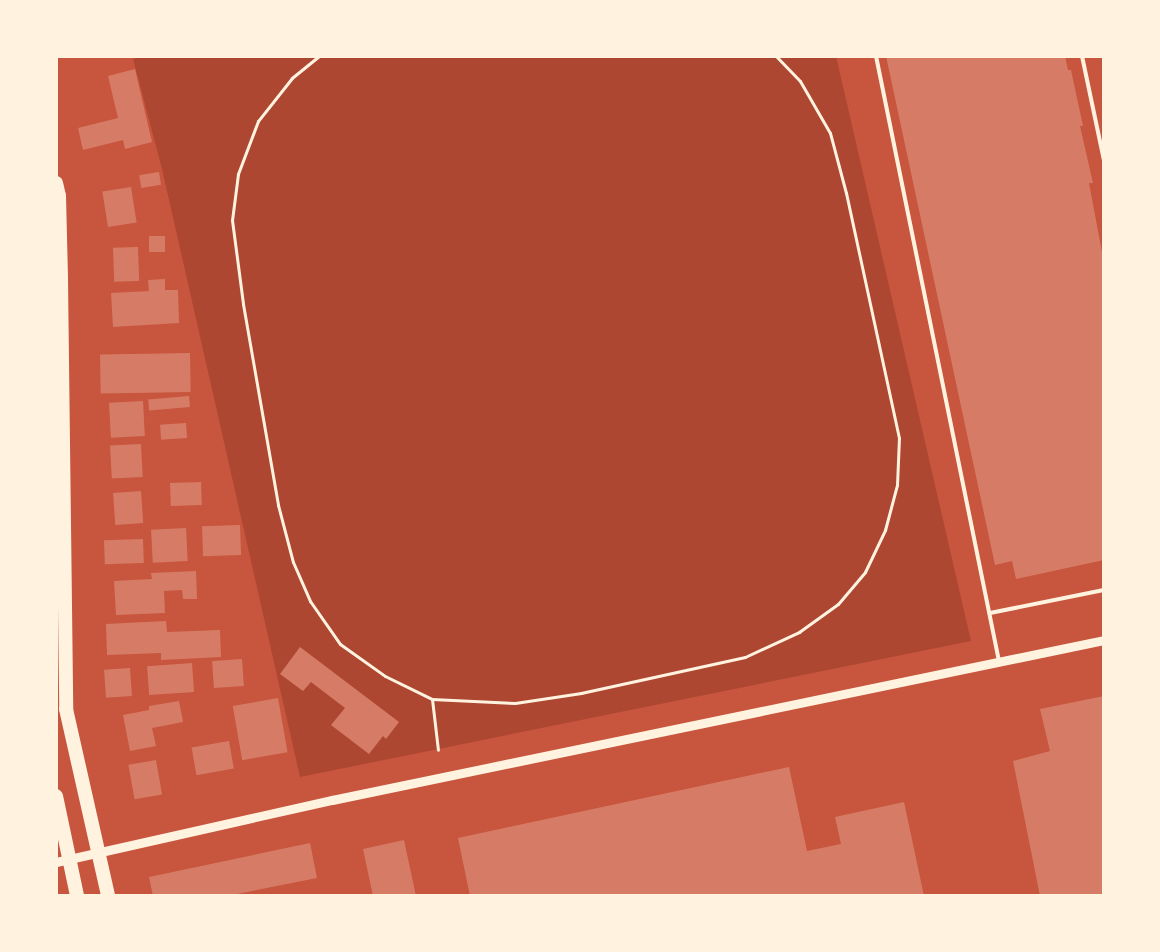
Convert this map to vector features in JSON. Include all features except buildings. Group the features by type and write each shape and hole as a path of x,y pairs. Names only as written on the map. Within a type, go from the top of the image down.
{"highway":[{"path":"56,183 59,196 58,279 66,709 108,896"},
{"path":"56,796 63,861 77,896"}],"street":[{"path":"63,861 332,800 1104,640"}],"lane":[{"path":"876,56 999,661"},
{"path":"1082,56 1104,160"},
{"path":"990,613 1104,590"}],"path":[{"path":"319,56 292,78 258,121 238,174 232,220 243,304 278,505 293,562 310,601 340,644 385,676 432,699 515,703 581,693 745,657 799,632 838,604 865,572 885,530 897,485 899,438 846,193 830,132 800,80 776,56"},
{"path":"432,699 438,750"}],"shaded area":[{"path":"145,56 836,56 971,641 300,777 162,169 133,59"}]}
